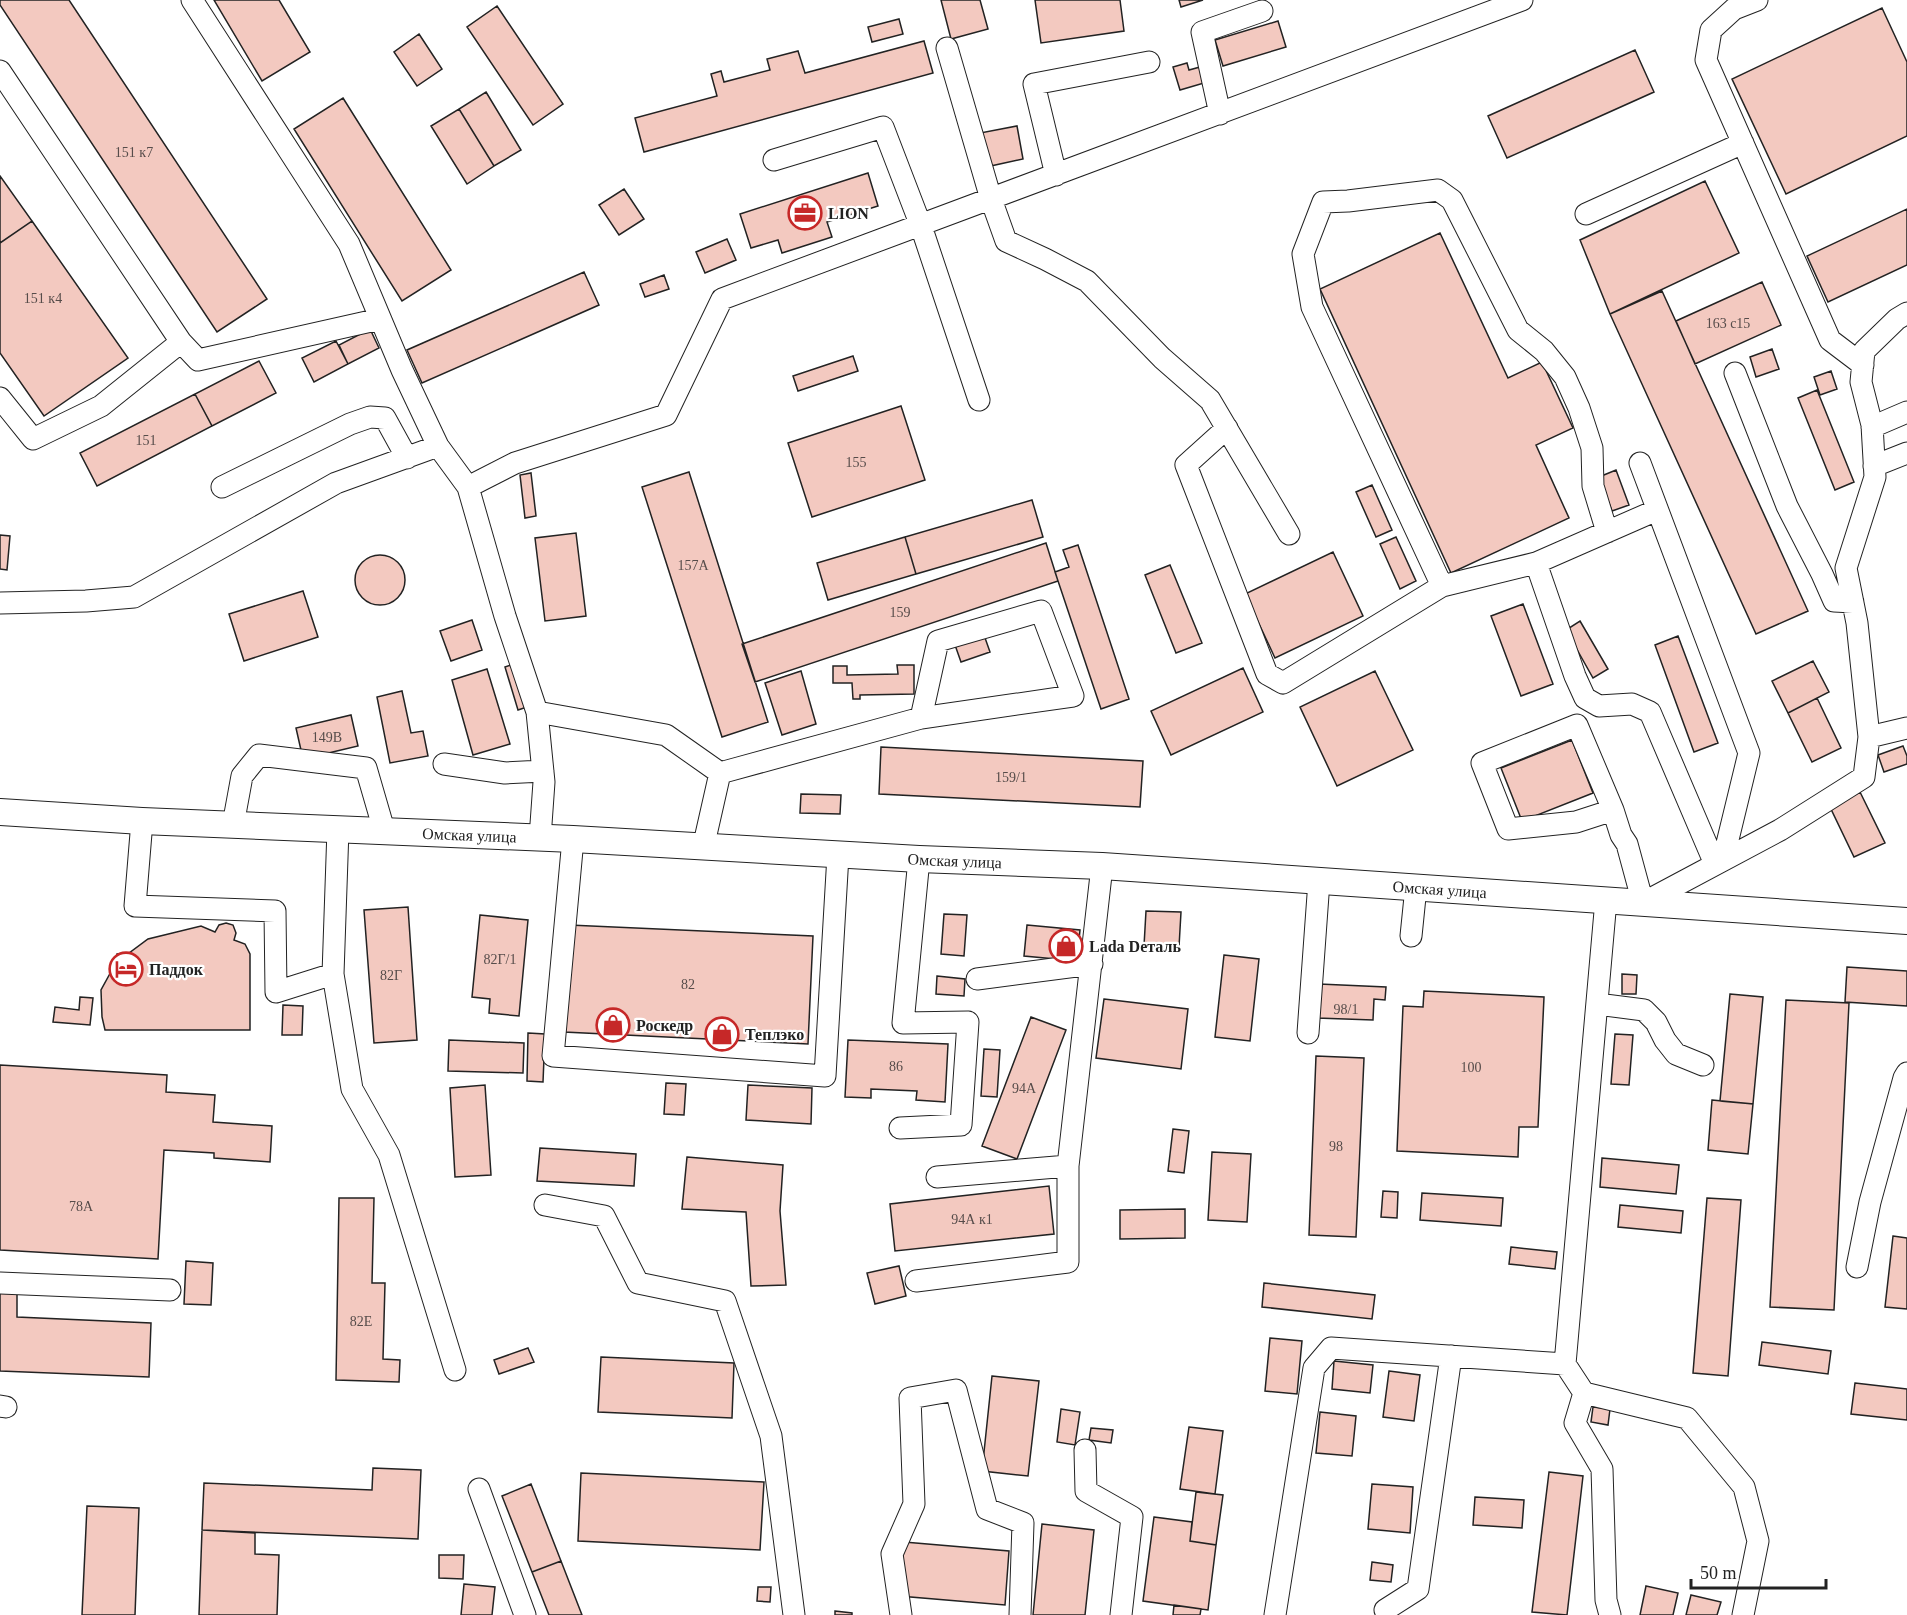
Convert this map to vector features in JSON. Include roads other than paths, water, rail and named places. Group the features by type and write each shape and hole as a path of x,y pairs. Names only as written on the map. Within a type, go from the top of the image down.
{"main road":[{"name":"Омская улица","path":"0,812 142,821 573,839 919,860 1102,866 1907,921"}],"lane":[{"path":"192,0 349,244 402,370 438,446 468,487 505,616 537,712 544,782 540,838"},
{"path":"468,487 515,463 666,415 722,299 1522,0"},
{"path":"1757,0 1734,9 1711,30 1706,60 1830,340 1863,364"},
{"path":"1220,114 1202,32 1262,11"},
{"path":"947,48 991,199 1006,241 1087,281 1162,358 1210,400 1289,534"},
{"path":"1056,175 1034,84 1149,62"},
{"path":"0,71 181,342 198,360 380,319"},
{"path":"774,160 883,127 921,226 978,400"},
{"path":"1586,214 1743,143"},
{"path":"1442,586 1312,306 1303,254 1323,202 1438,190 1452,201 1518,330 1544,351 1565,377 1579,408 1592,448 1593,486 1606,532"},
{"path":"1613,810 1576,822 1508,829 1482,763 1577,725 1613,810 1621,835 1627,844 1643,903 1780,830 1864,777 1869,737 1857,623 1846,568 1875,477 1872,427 1861,382 1864,351 1897,319 1907,313"},
{"path":"0,398 33,439 100,406 181,342"},
{"path":"1735,373 1787,506 1834,601 1853,602"},
{"path":"1872,427 1907,412"},
{"path":"222,487 350,424 370,417 385,418 407,458"},
{"path":"1227,428 1186,465 1267,674 1283,683 1442,586 1536,563 1657,510"},
{"path":"0,603 86,601 134,597 336,483 438,446"},
{"path":"1874,466 1907,453"},
{"path":"1640,463 1749,753 1719,862"},
{"path":"1536,563 1575,676 1585,698 1599,706 1632,704 1650,712 1719,862"},
{"path":"720,773 921,718 1073,696 1041,611 938,640 921,718"},
{"path":"537,712 666,735 720,773"},
{"path":"1869,737 1907,728"},
{"path":"233,825 242,776 259,755 366,768 384,830"},
{"path":"444,764 506,773 543,771"},
{"path":"703,848 720,773"},
{"path":"142,821 135,906 275,911 276,992 333,975"},
{"path":"338,829 333,975 352,1089 390,1155 455,1370"},
{"path":"573,839 554,1056 825,1076 838,855"},
{"path":"900,1128 961,1125 968,1022 903,1023 919,860"},
{"path":"916,1281 1068,1262 1068,1166 1102,866"},
{"path":"1308,1033 1319,881"},
{"path":"1411,936 1416,887"},
{"path":"1606,900 1565,1364 1584,1393 1687,1418 1744,1487 1758,1541 1743,1615"},
{"path":"977,979 1092,964"},
{"path":"1597,1004 1644,1010 1656,1022 1665,1040 1676,1053 1703,1065"},
{"path":"1857,1267 1870,1202 1907,1073"},
{"path":"937,1176 1068,1166"},
{"path":"545,1205 604,1216 638,1283 725,1301 771,1436 794,1615"},
{"path":"0,1283 170,1290"},
{"path":"1275,1615 1314,1368 1331,1348 1565,1364"},
{"path":"1385,1610 1418,1589 1450,1356"},
{"path":"901,1615 892,1554 914,1504 910,1398 956,1390 987,1509 1023,1523 1020,1615"},
{"path":"1584,1393 1575,1423 1602,1469 1606,1600 1610,1615"},
{"path":"1085,1450 1086,1491 1132,1518 1121,1615"},
{"path":"479,1489 525,1615"}],"place":[{"name":"LION","path":"805,213"},
{"name":"Lada Dеталь","path":"1066,946"},
{"name":"Паддок","path":"126,969"},
{"name":"Роскедр","path":"613,1025"},
{"name":"Теплэко","path":"722,1034"}]}
